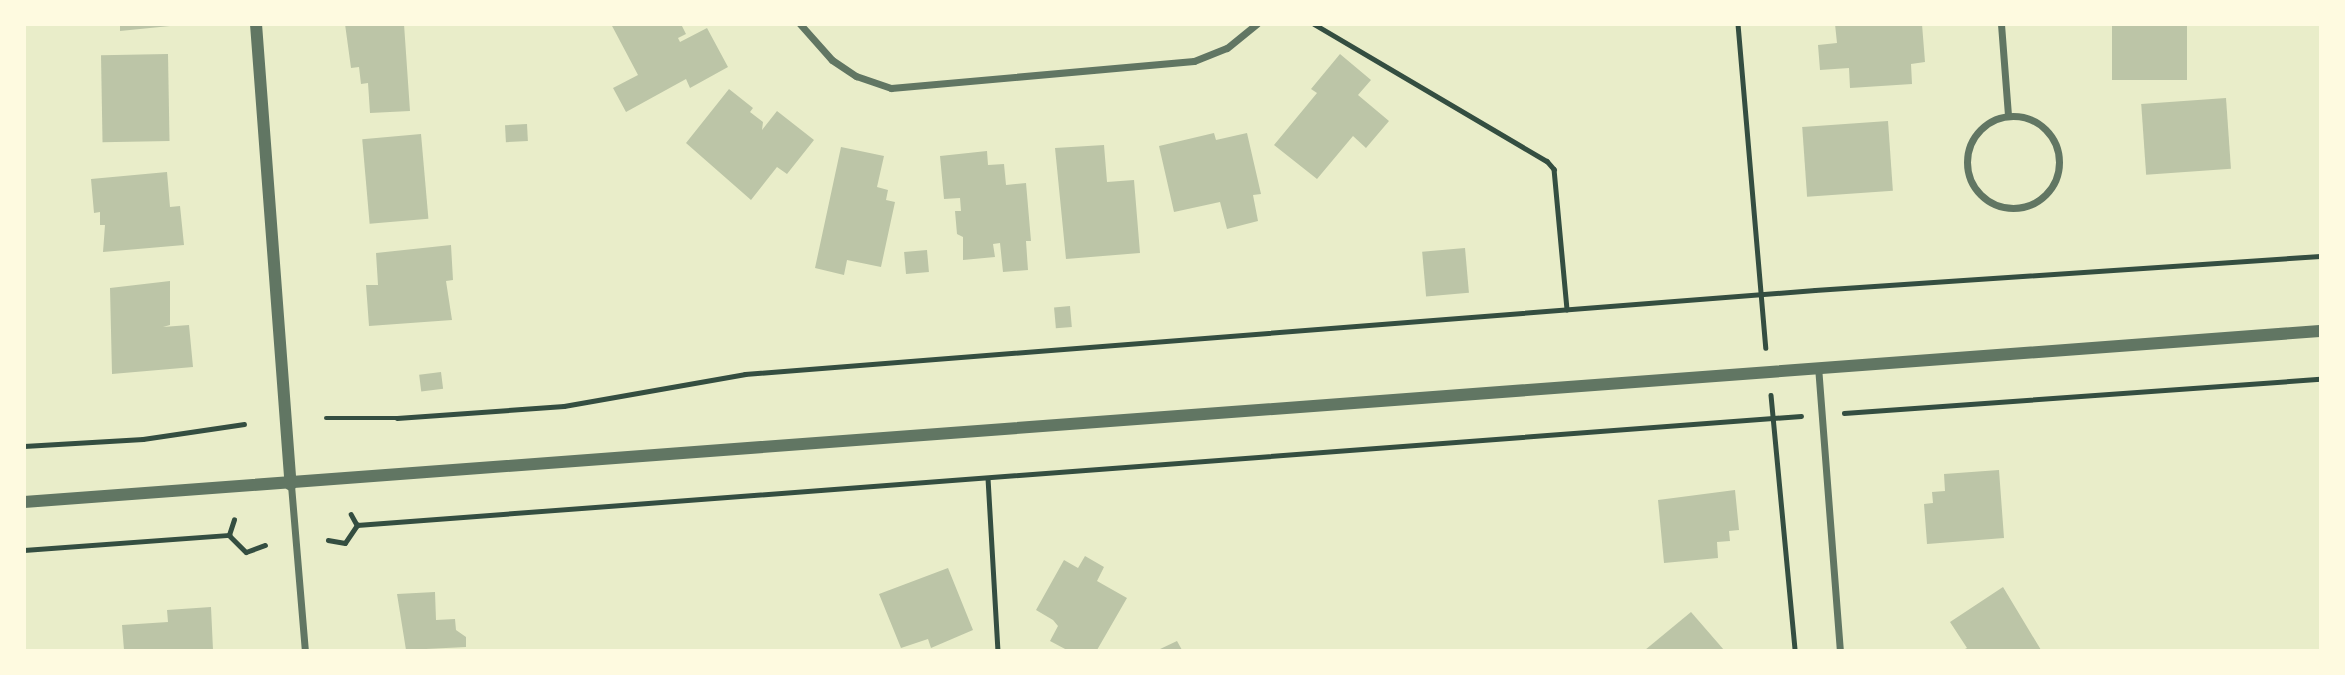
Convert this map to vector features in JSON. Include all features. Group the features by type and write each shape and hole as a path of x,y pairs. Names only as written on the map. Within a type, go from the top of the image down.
{"street":[{"path":"256,24 304,650"},
{"path":"800,24 832,60 856,76 891,88 1194,61 1227,48 1257,24"},
{"path":"2001,24 2008,116"},
{"path":"2008,116 2031,118 2048,131 2061,165 2053,185 2021,207 1998,205 1976,193 1968,169 1967,151 1976,136 2008,116"},
{"path":"24,502 291,485 1818,365 2320,331"},
{"path":"1818,365 1840,650"}],"path":[{"path":"1314,24 1547,161 1553,169 1567,309"},
{"path":"1738,24 1764,314"},
{"path":"326,418 397,418 564,406 745,373 1762,294 2320,256"},
{"path":"357,525 1776,417 2320,379"},
{"path":"1776,417 1795,650"},
{"path":"24,446 143,439 244,424"},
{"path":"988,478 998,650"},
{"path":"351,514 357,525"},
{"path":"229,535 234,520"},
{"path":"328,540 345,543 357,525"},
{"path":"24,550 229,535 246,552 265,545"}],"building":[{"path":"120,24 169,24 170,26 120,31"},
{"path":"345,24 404,24 410,111 370,113 368,83 361,84 359,67 351,68"},
{"path":"611,24 681,24 686,34 678,38 680,42 707,28 728,67 690,88 686,79 626,112 613,88 638,75"},
{"path":"1835,24 1922,24 1925,62 1911,64 1912,84 1850,88 1849,68 1820,70 1818,45 1837,43"},
{"path":"2112,24 2187,24 2187,80 2112,80"},
{"path":"168,54 170,141 103,142 101,55"},
{"path":"1340,54 1371,80 1358,95 1389,121 1366,148 1353,136 1317,179 1274,145 1317,93 1311,89"},
{"path":"729,89 753,108 750,112 763,122 762,130 777,111 814,140 787,174 777,167 751,200 686,143"},
{"path":"2226,98 2231,169 2146,175 2141,104"},
{"path":"1888,121 1893,191 1807,197 1802,127"},
{"path":"527,124 528,141 506,142 505,125"},
{"path":"1214,133 1216,140 1247,133 1261,194 1253,195 1258,221 1227,229 1220,202 1174,212 1159,146"},
{"path":"421,134 428,219 370,224 362,139"},
{"path":"1104,145 1107,182 1134,180 1140,253 1066,259 1055,148"},
{"path":"841,147 884,156 877,187 888,190 886,200 895,202 881,267 847,260 844,275 815,268"},
{"path":"987,151 988,165 1004,164 1006,185 1026,183 1031,241 1026,241 1028,270 1003,272 1000,243 993,244 995,257 963,260 963,237 957,234 955,211 961,211 960,198 944,199 940,156"},
{"path":"167,172 170,207 180,206 184,245 103,252 105,225 100,225 100,212 94,213 91,179"},
{"path":"451,245 453,280 446,281 452,320 369,326 366,285 378,285 376,253"},
{"path":"1465,248 1469,293 1426,297 1422,252"},
{"path":"927,250 929,272 906,274 904,252"},
{"path":"170,281 170,325 163,327 189,325 193,367 112,374 110,288"},
{"path":"1070,306 1072,327 1056,328 1054,307"},
{"path":"441,372 443,389 421,392 419,375"},
{"path":"1999,470 2004,538 1927,544 1924,504 1933,503 1932,492 1945,491 1944,474"},
{"path":"1735,490 1739,530 1729,531 1730,541 1717,542 1718,558 1664,563 1658,500"},
{"path":"1085,556 1104,567 1097,581 1127,598 1097,650 1067,650 1050,641 1058,626 1036,610 1064,560 1078,568"},
{"path":"948,568 973,630 931,648 928,639 901,648 879,594"},
{"path":"2003,587 2041,650 1963,650 1967,648 1950,622"},
{"path":"435,592 436,620 455,619 456,630 466,637 466,647 406,650 397,594"},
{"path":"211,607 213,650 124,650 122,625 168,622 167,610"},
{"path":"1691,612 1724,650 1645,650"},
{"path":"1177,641 1182,650 1158,650"}]}
